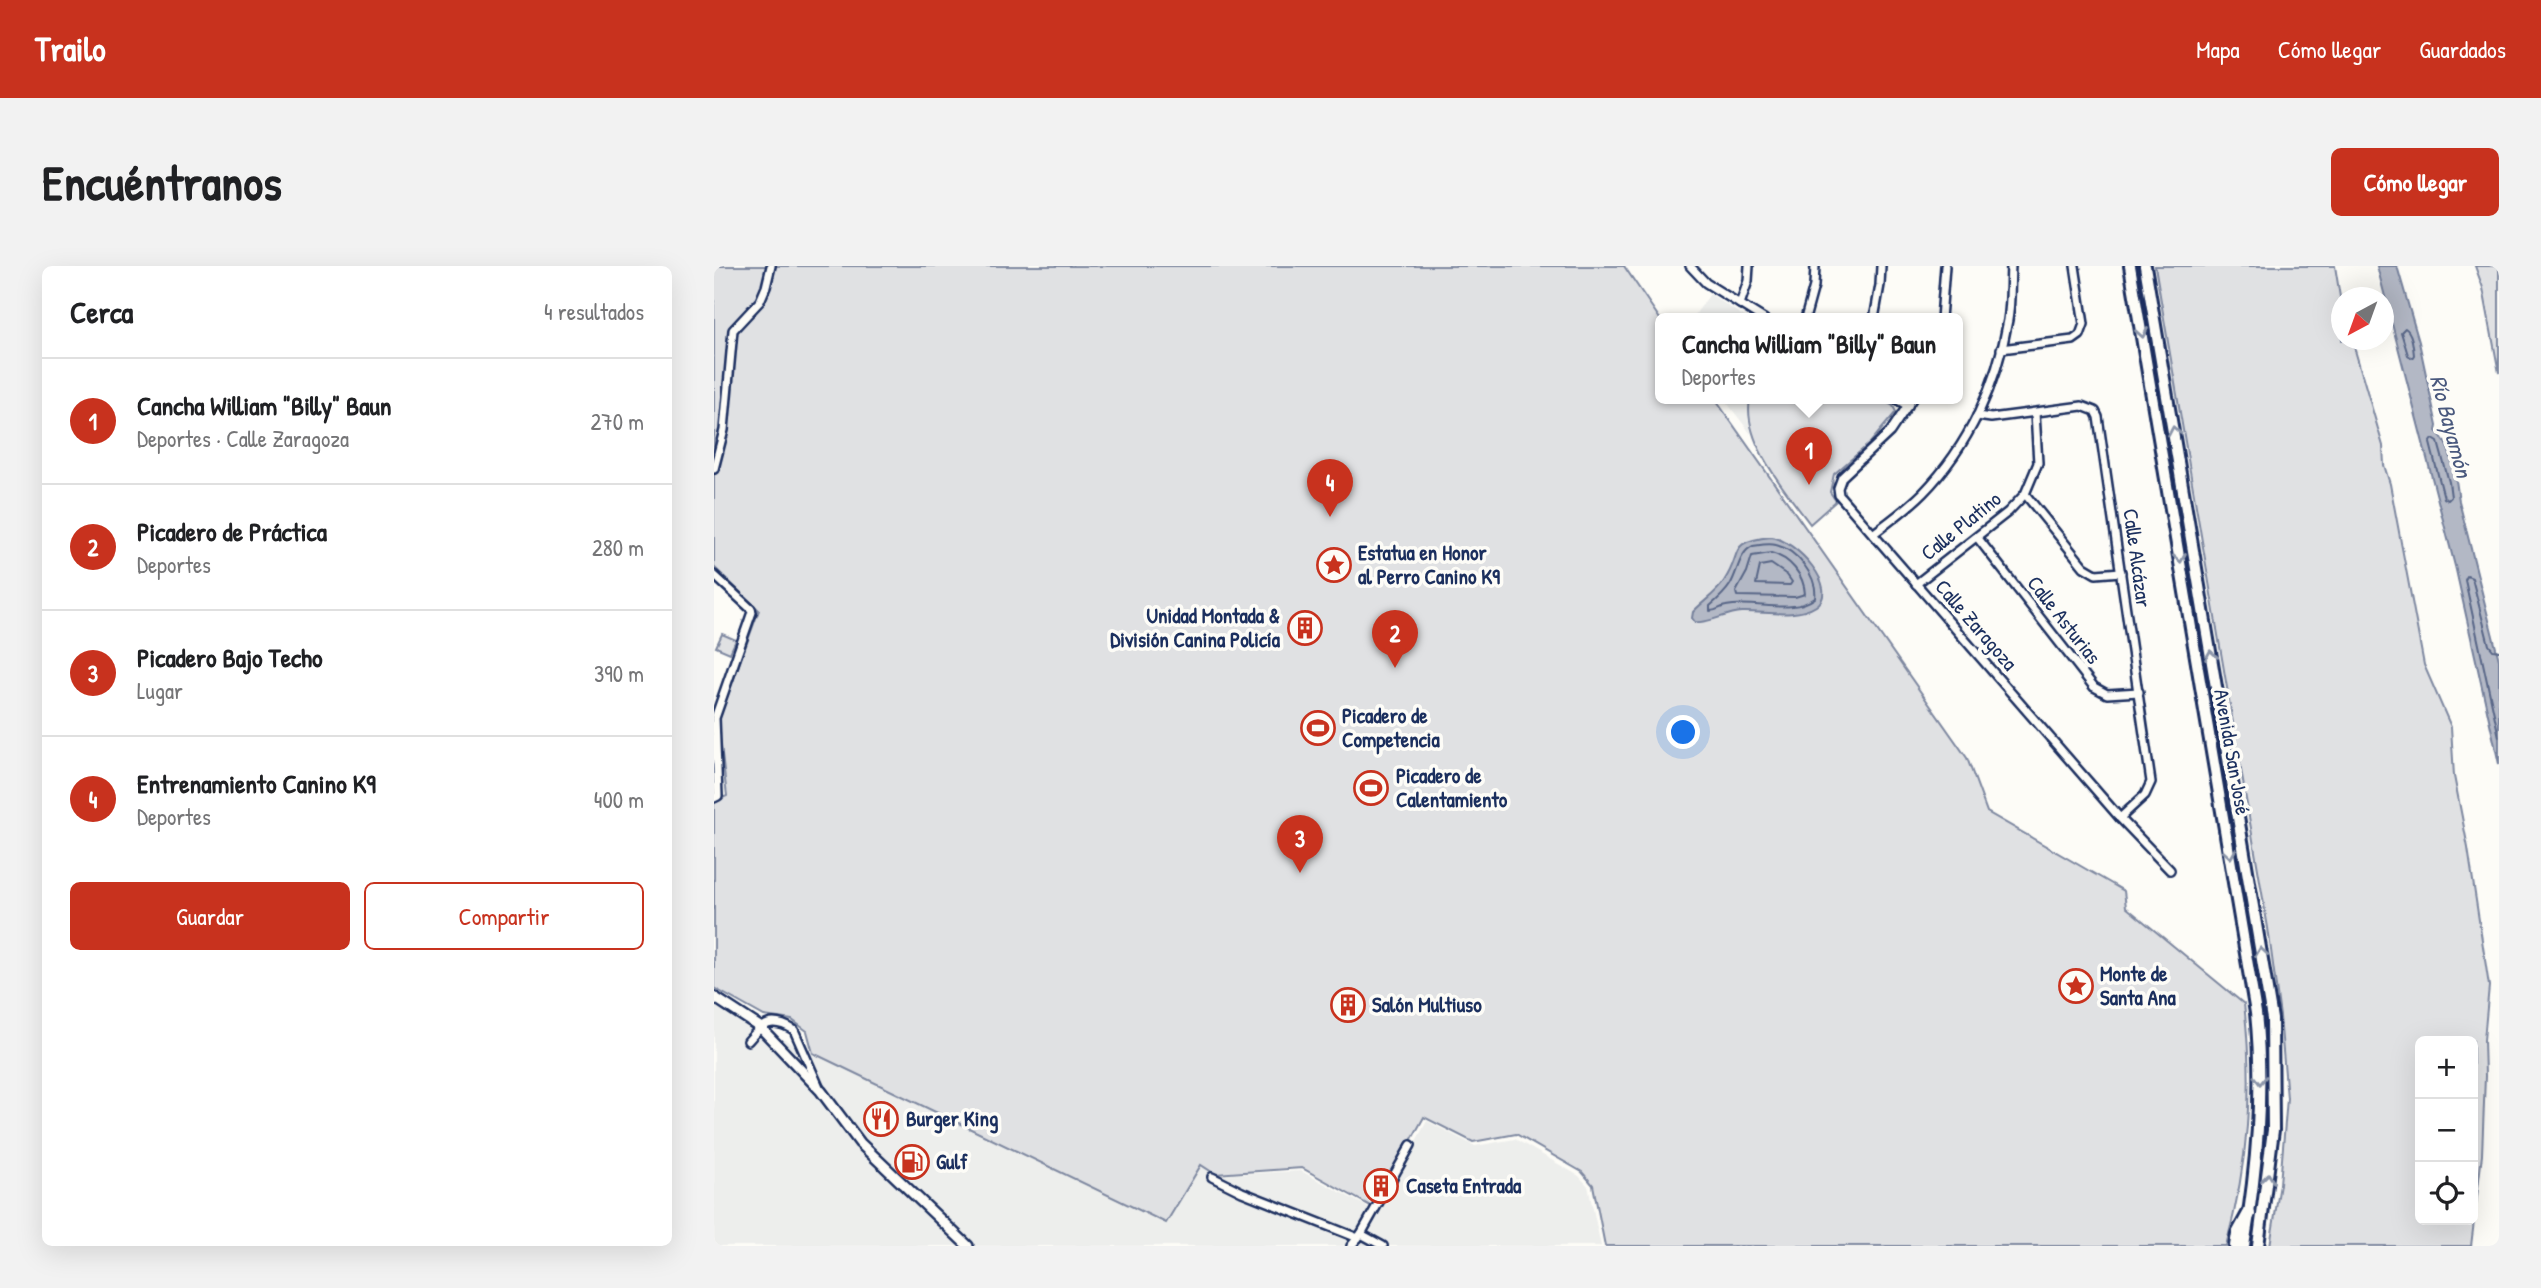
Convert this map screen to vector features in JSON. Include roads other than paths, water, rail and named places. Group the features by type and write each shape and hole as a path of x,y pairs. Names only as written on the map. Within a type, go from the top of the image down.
{"highway":[{"path":"2235,1246 2249,1214"}],"main road":[{"name":"Avenida San José","path":"2130,266 2256,1013 2260,1115 2244,1246"},
{"name":"Avenida San José","path":"2146,266 2272,1019 2273,1130 2259,1246"}],"street":[{"path":"714,468 724,430 733,330 760,301 771,266"},
{"path":"1690,266 1706,283 1754,313"},
{"path":"1740,304 1748,281 1749,266"},
{"path":"1807,313 1814,286 1815,266"},
{"path":"1875,313 1881,266"},
{"path":"1941,313 1945,266"},
{"path":"1873,534 1908,507 1935,480 1960,448 1977,416 1992,380 2008,320 2011,266"},
{"path":"2001,349 2073,340 2080,335 2084,324 2075,266"},
{"name":"Calle Zaragoza","path":"1909,404 1890,432 1839,482 1839,495 2120,818 2170,870"},
{"name":"Calle Alcázar","path":"1977,416 1991,418 2082,406 2096,413 2151,782 2145,795 2120,818"},
{"name":"Calle Platino","path":"1916,584 2008,512 2025,494 2038,463 2035,412"},
{"path":"2025,494 2084,567 2096,574 2121,572"},
{"name":"Calle Asturias","path":"1977,537 2094,687 2107,694 2139,692"},
{"path":"714,575 751,608 752,612 715,719 718,796 714,797"},
{"path":"714,997 760,1027 821,1091 860,1143 968,1246"},
{"path":"748,1041 760,1027 776,1023 794,1030 799,1035 821,1091"},
{"path":"1351,1246 1360,1236 1411,1145"},
{"path":"1212,1177 1383,1246"}],"water":[{"path":"2377,266 2397,266 2419,342 2436,431 2442,437 2453,463 2459,501 2499,660 2499,764 2456,570 2394,331 2394,287 2382,287"},
{"path":"1771,537 1792,547 1812,566 1823,588 1822,598 1816,606 1799,612 1780,614 1742,612 1695,622 1692,618 1693,612 1721,586 1742,545"}],"place":[{"name":"Cancha William \"Billy\" Baun","path":"1809,485"},
{"name":"Entrenamiento Canino K9","path":"1330,517"},
{"name":"Estatua en Honor al Perro Canino K9","path":"1334,565"},
{"name":"Unidad Montada & División Canina Policía","path":"1305,628"},
{"name":"Picadero de Práctica","path":"1395,668"},
{"name":"Picadero de Competencia","path":"1318,728"},
{"name":"Picadero de Calentamiento","path":"1371,788"},
{"name":"Picadero Bajo Techo","path":"1300,873"},
{"name":"Monte de Santa Ana","path":"2076,986"},
{"name":"Salón Multiuso","path":"1348,1005"},
{"name":"Burger King","path":"881,1119"},
{"name":"Gulf","path":"912,1162"},
{"name":"Caseta Entrada","path":"1381,1186"}],"water label":[{"name":"Río Bayamón","path":"2451,426"}]}
